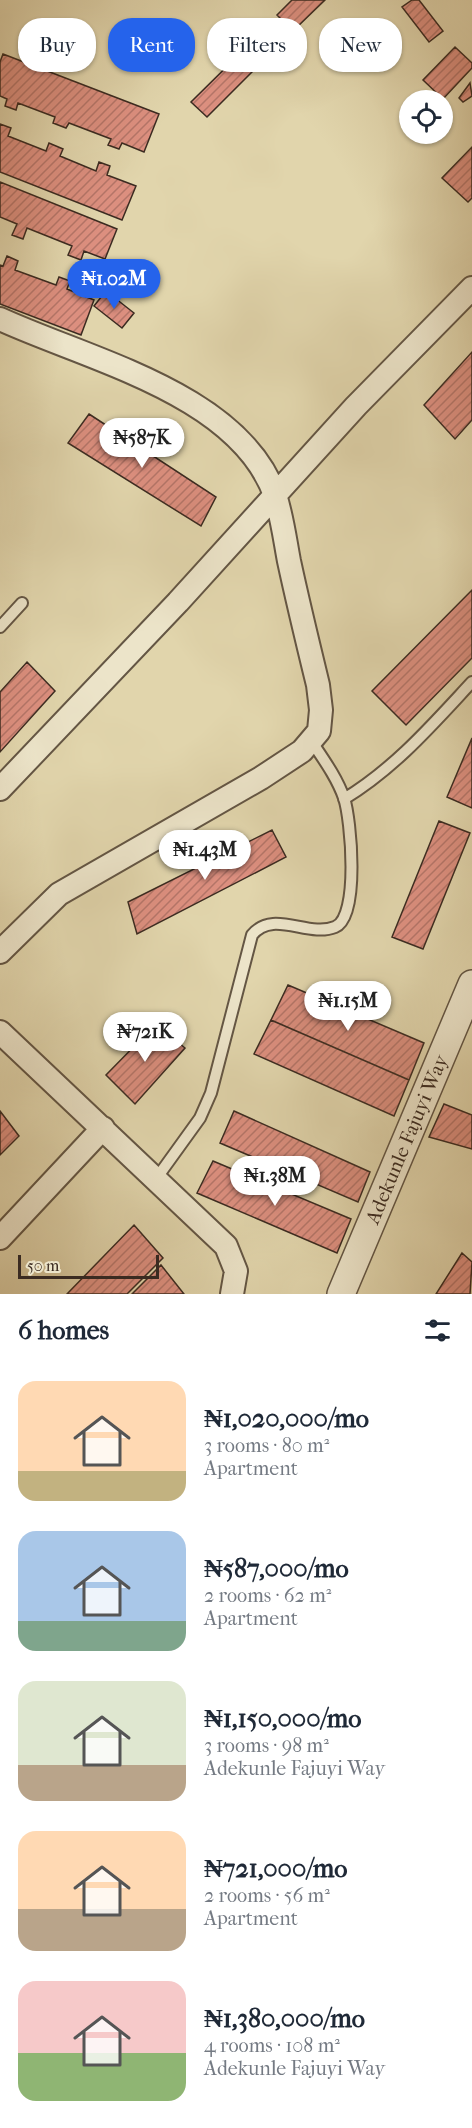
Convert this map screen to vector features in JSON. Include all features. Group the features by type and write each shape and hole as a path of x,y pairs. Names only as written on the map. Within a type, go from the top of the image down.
{"street":[{"path":"0,789 178,602 356,406 472,288"},
{"path":"0,319 125,372 204,409 231,431 251,453 275,494 318,685 321,710 319,731 312,742 261,778 59,894 0,952"},
{"name":"Adekunle Fajuyi Way","path":"341,1294 472,984"},
{"path":"0,1032 226,1246 237,1271 232,1294"},
{"path":"0,1238 103,1128"}],"lane":[{"path":"0,627 22,603"},
{"path":"344,799 381,774 410,749 472,682"},
{"path":"156,1179 200,1118 211,1093 252,935 262,925 273,923 322,929 334,927 343,917 349,903 352,840 344,799 335,778 312,742"}],"building":[{"path":"292,0 325,0 306,18 280,18 277,15"},
{"path":"412,0 419,0 443,31 429,42 402,7"},
{"path":"455,47 472,63 472,68 451,90 434,90 423,80"},
{"path":"3,54 18,60 18,72 50,72 159,114 144,152 122,143 119,149 108,145 111,139 69,123 66,128 53,123 55,117 18,103 16,110 5,106 7,99 0,96 0,62"},
{"path":"221,72 252,72 207,117 191,102"},
{"path":"470,83 472,96 463,102 459,98"},
{"path":"0,124 11,128 8,136 46,151 49,143 63,149 60,156 96,171 99,162 110,166 107,175 136,186 122,220 0,172"},
{"path":"472,147 472,198 468,202 442,178"},
{"path":"0,182 117,229 105,259 84,251 81,260 68,255 72,246 27,228 23,239 12,235 17,224 0,217"},
{"path":"7,256 18,261 15,270 56,285 59,277 70,281 67,289 94,300 81,335 0,304 0,265 3,266"},
{"path":"106,291 134,313 122,328 94,306"},
{"path":"472,352 472,420 455,439 424,405"},
{"path":"89,414 216,497 201,526 68,443"},
{"path":"472,590 472,658 406,725 372,691"},
{"path":"27,662 55,691 0,752 0,692"},
{"path":"472,738 472,808 447,797"},
{"path":"439,821 470,833 423,949 392,937"},
{"path":"272,830 286,857 137,934 128,902"},
{"path":"288,985 424,1043 409,1080 271,1020"},
{"path":"271,1020 409,1080 394,1116 254,1054"},
{"path":"156,1024 185,1048 135,1104 106,1075"},
{"path":"444,1104 472,1115 472,1149 429,1137"},
{"path":"0,1111 19,1136 0,1155"},
{"path":"234,1111 370,1172 358,1202 220,1143"},
{"path":"213,1161 351,1219 337,1253 197,1193"},
{"path":"134,1225 163,1258 127,1294 67,1294"},
{"path":"462,1253 472,1262 470,1294 436,1294"},
{"path":"161,1265 184,1294 132,1294"}]}
